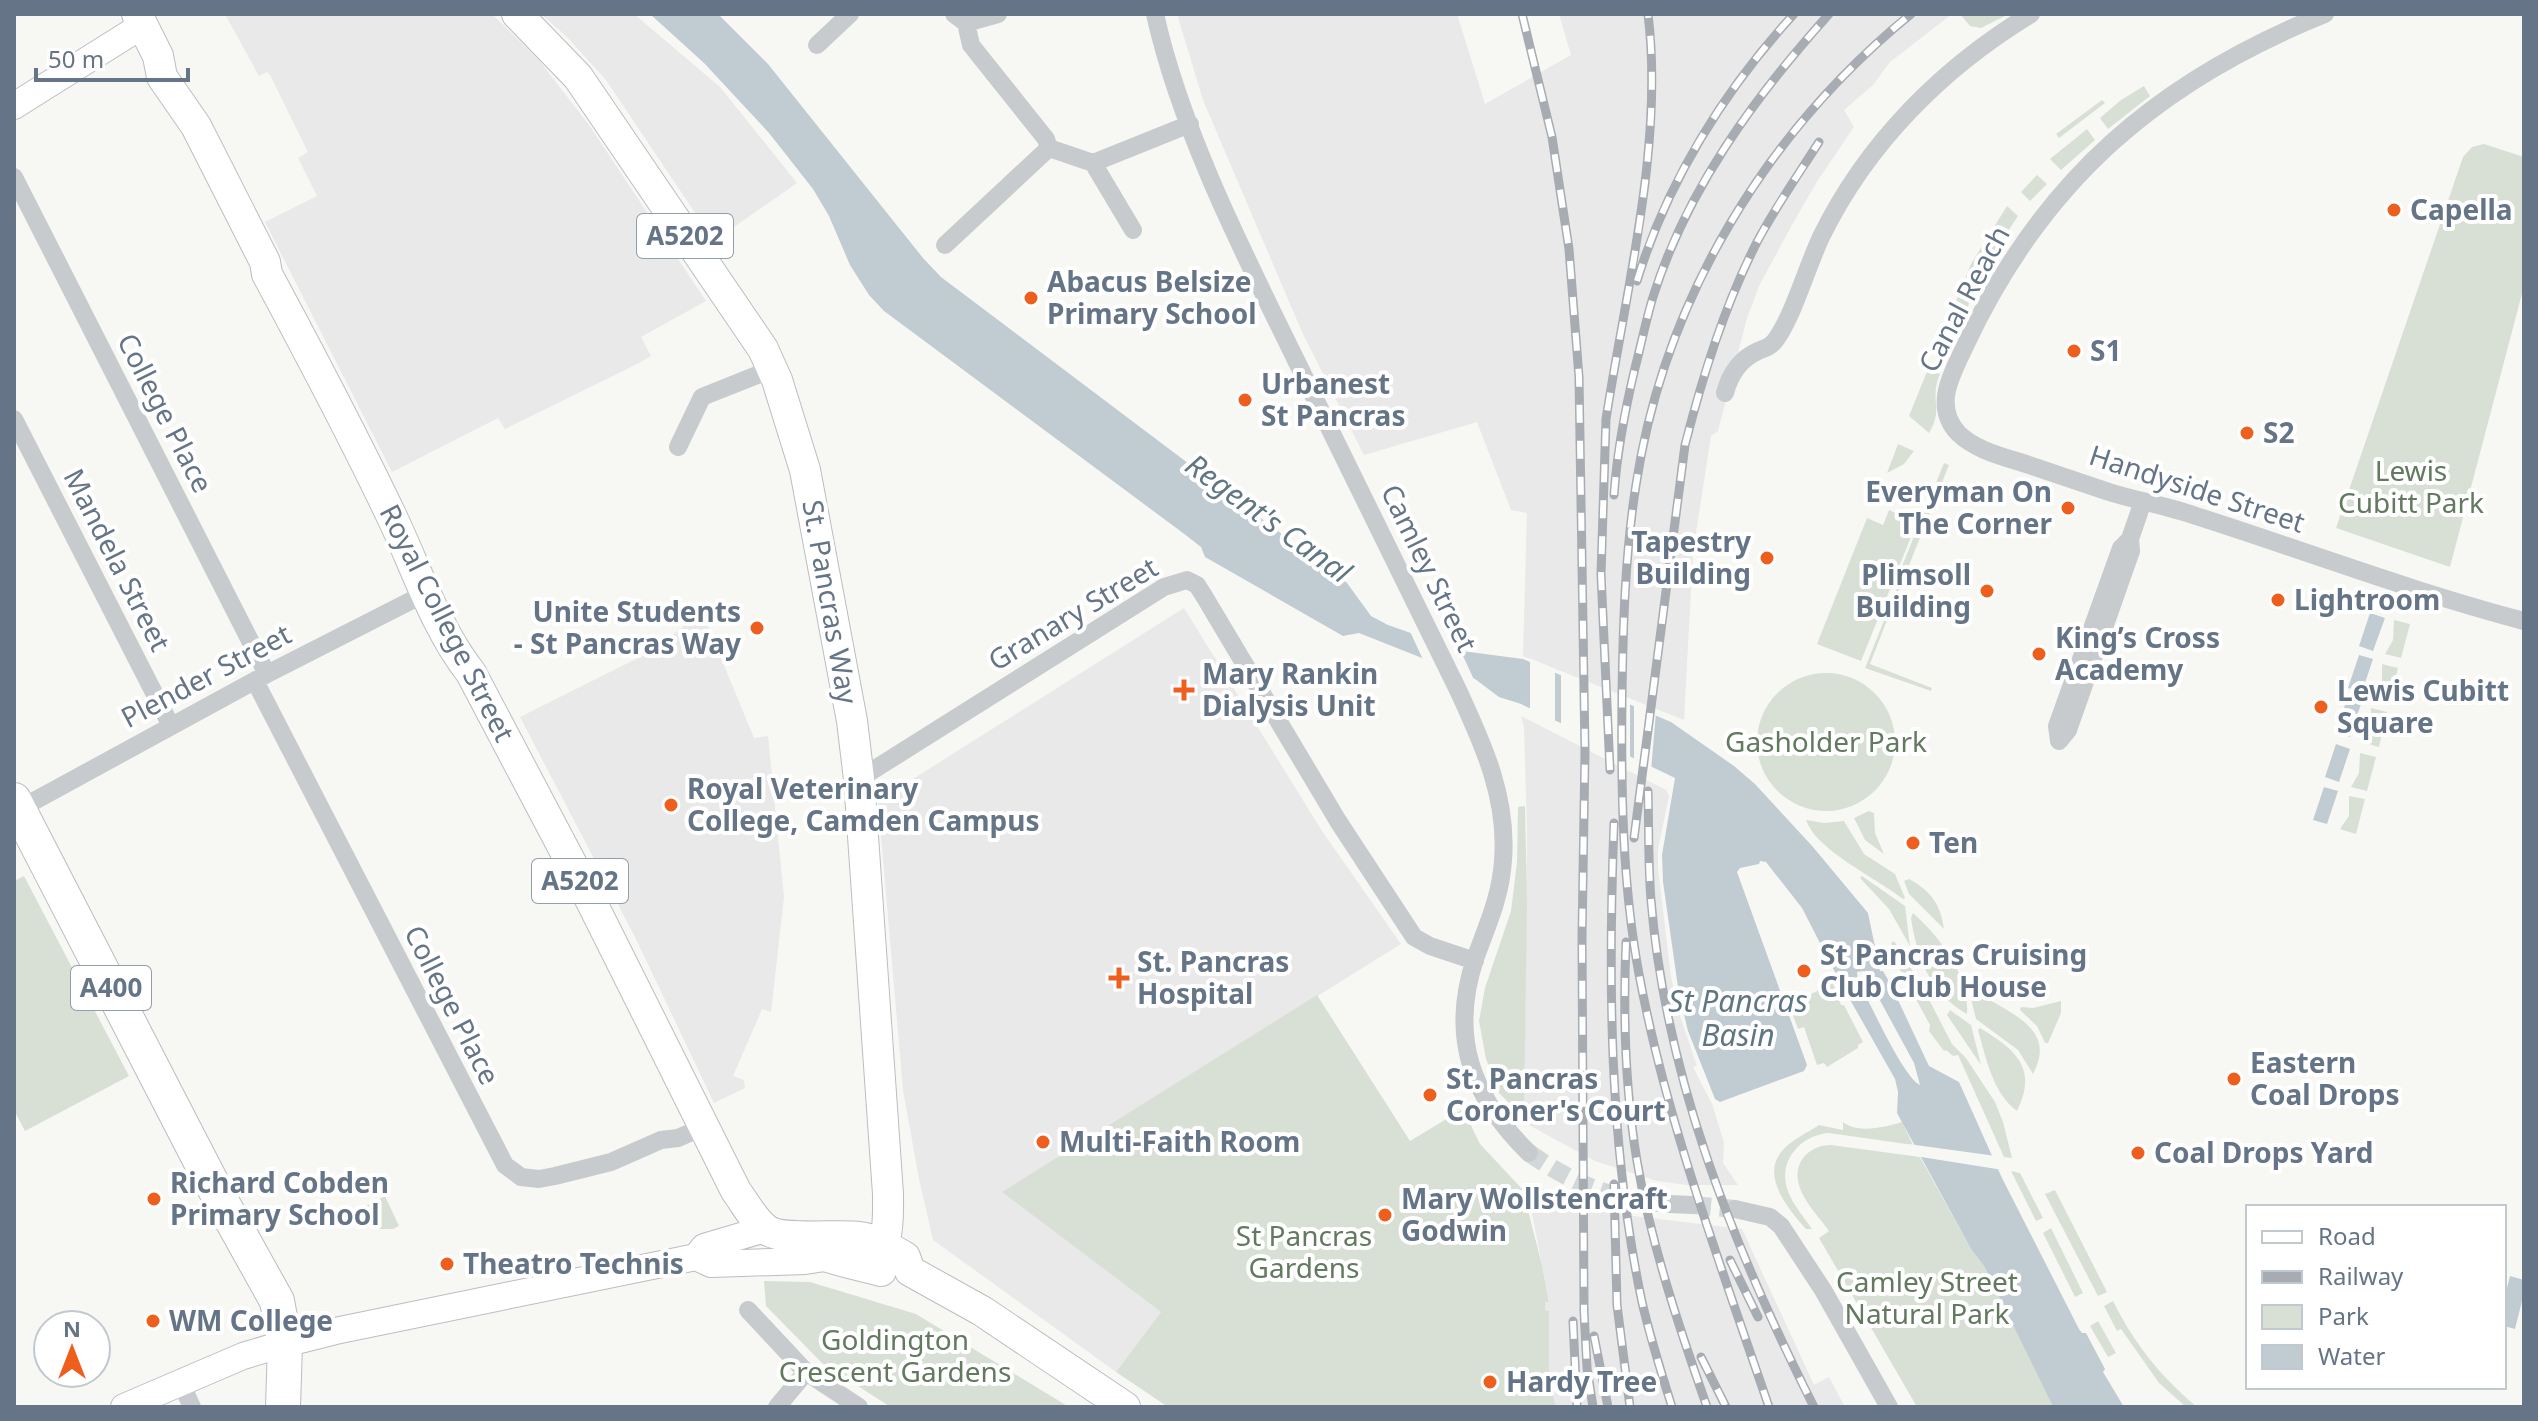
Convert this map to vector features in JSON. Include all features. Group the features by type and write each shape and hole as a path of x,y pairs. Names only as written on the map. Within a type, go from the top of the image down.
{"highway":[{"name":"A400","path":"16,807 219,1197 277,1301 285,1344 283,1407"}],"main road":[{"name":"St. Pancras Way","path":"517,14 578,77 763,349 796,437 811,496 844,673 859,779 888,1194 885,1246"},
{"path":"14,106 142,18"},
{"name":"Royal College Street","path":"142,18 158,56 162,77 174,90 196,126 228,188 265,262 267,274 356,441 426,593 569,859 736,1191 776,1233"},
{"path":"696,1257 704,1247 776,1233"},
{"name":"A5202","path":"776,1233 860,1237 885,1246 905,1257 910,1271 982,1311 1125,1407"},
{"name":"A5202","path":"776,1233 825,1258 898,1277 910,1271"},
{"path":"862,1266 873,1260 885,1246"},
{"path":"124,1407 245,1355 340,1330 696,1257 711,1264 825,1258"}],"street":[{"path":"817,45 850,14"},
{"path":"998,14 960,19 971,45 1046,139 1049,148"},
{"name":"Camley Street","path":"1155,14 1162,45 1190,124 1239,245 1491,763 1499,792 1503,860 1499,889 1475,961 1464,1014 1468,1058 1492,1112 1529,1153"},
{"path":"1725,393 1737,366 1776,340 1828,224 1862,168 1884,139 1955,67 1986,42 2031,14"},
{"name":"Canal Reach","path":"1952,425 1946,411 1946,390 1972,332 2014,255 2065,188 2112,141 2177,90 2245,49 2325,14"},
{"path":"1093,163 1190,124"},
{"path":"1049,148 1093,163 1133,230"},
{"path":"945,245 1049,148"},
{"name":"College Place","path":"14,177 505,1165 521,1177 547,1177 611,1162 661,1140 678,1138 703,1127"},
{"path":"678,447 702,397 772,369"},
{"name":"Mandela Street","path":"14,419 171,726"},
{"name":"Handyside Street","path":"1952,425 1977,446 2439,598 2524,621"},
{"path":"2057,745 2057,726 2121,548 2130,539 2143,501"},
{"name":"Granary Street","path":"859,779 1164,587 1187,580 1197,585 1204,596 1338,821 1414,937 1430,946 1475,961"},
{"name":"Plender Street","path":"16,807 426,593"},
{"path":"1668,1204 1693,1205"},
{"path":"1735,1209 1770,1217 1781,1226 1823,1290 1889,1407"},
{"path":"748,1310 806,1372 859,1407"},
{"path":"777,1407 806,1372"},
{"path":"181,1383 192,1407"}],"shaded area":[{"path":"225,14 492,14 538,59 589,125 706,301 641,337 651,356 639,363 505,429 498,418 392,472 265,222 317,196 298,158 308,152 270,75 267,72 259,76"},
{"path":"541,14 634,14 720,87 797,183 714,241 606,80"},
{"path":"1177,14 1457,14 1485,104 1571,55 1559,14 1952,14 1890,62 1873,85 1844,110 1854,127 1818,180 1759,286 1747,318 1718,431 1711,436 1693,552 1684,720 1523,656 1527,513 1511,510 1477,422 1364,455 1302,332 1203,100"},
{"name":"St. Pancras Hospital","path":"1184,608 1322,831 1401,944 1003,1192 1161,1312 1116,1372 933,1240 903,1090 878,801"},
{"name":"Royal Veterinary College, Camden Campus","path":"702,612 754,738 768,736 784,897 771,1012 762,1009 733,1076 744,1080 745,1088 714,1103 635,937 520,717 652,651"},
{"path":"1521,716 1666,790 1669,796 1658,849 1658,868 1671,977 1679,1013 1697,1066 1693,1067 1712,1104 1724,1142 1723,1163 1738,1185 1687,1185 1657,1181 1595,1161 1527,1124 1527,1118 1524,1118 1527,832 1524,727"},
{"path":"1532,1184 1608,1213 1742,1229 1814,1385 1829,1377 1845,1407 1556,1407 1549,1380 1549,1311 1545,1310 1545,1302 1549,1301 1531,1208 1529,1200 1525,1199 1525,1192"}],"green space":[{"path":"1960,14 2009,14 1981,28 1970,26"},
{"path":"2144,86 2150,96 2108,129 2100,118"},
{"path":"2102,100 2105,103 2059,138 2056,134"},
{"path":"2087,129 2095,140 2061,170 2050,159"},
{"name":"Lewis Cubitt Park","path":"2484,144 2524,157 2524,286 2450,567 2336,528 2463,157 2472,147"},
{"path":"2037,175 2047,184 2030,201 2021,192"},
{"path":"2007,206 2018,216 1985,266 1947,356 1936,351 1971,264"},
{"path":"1928,369 1940,374 1936,391 1936,417 1929,433 1909,416"},
{"path":"1898,444 1914,451 1904,464 1887,473"},
{"path":"1944,463 1949,465 1906,573 1900,571"},
{"path":"1889,510 1917,522 1861,661 1817,644 1867,518 1883,525"},
{"path":"1899,583 1870,664 1932,688 1931,691 1865,668"},
{"path":"2394,620 2410,624 2401,658 2385,654 2393,640"},
{"path":"2382,664 2398,668 2390,702 2373,698 2382,685"},
{"name":"Gasholder Park","path":"1826,673 1852,678 1875,693 1890,716 1895,742 1890,768 1875,791 1852,806 1826,811 1800,806 1777,791 1762,768 1757,742 1762,716 1777,693 1800,678"},
{"path":"2371,708 2387,712 2379,747 2362,742 2371,729"},
{"path":"2360,753 2376,757 2367,791 2351,787 2359,773"},
{"path":"2349,796 2365,799 2356,834 2340,829 2349,816"},
{"path":"1525,806 1524,1118 1499,1093 1486,1059 1479,1021 1485,988 1511,911 1517,862 1518,807"},
{"path":"1869,811 1874,813 1875,833 1884,854 1865,840 1854,818"},
{"path":"1806,820 1824,823 1844,821 1864,854 1895,874 1905,898 1834,853 1812,831"},
{"path":"24,876 129,1076 25,1131 14,1110 14,881"},
{"path":"1862,876 1905,906 1910,946 1889,909 1860,878"},
{"path":"1909,879 1934,900 1944,929 1909,894 1904,881"},
{"path":"1913,913 1951,958 1964,986 1967,1014 1943,996 1927,973 1917,947 1911,918"},
{"path":"1894,941 1952,1044 1966,1058 1995,1102 2012,1158 2004,1157 1958,1055 1944,1051 1929,1031 1930,1025 1893,957 1896,955 1891,943"},
{"path":"1833,983 1841,1005 1844,1005 1863,1042 1827,1067 1824,1063 1817,1065 1804,1027 1798,1029 1789,1005"},
{"path":"1970,987 2023,1021 2033,1031 2039,1043 2039,1057 2033,1074 2018,1050 1976,1019"},
{"name":"St Pancras Gardens","path":"1317,995 1410,1141 1463,1109 1480,1144 1525,1192 1549,1302 1545,1302 1545,1310 1549,1311 1549,1380 1556,1407 1168,1407 1116,1372 1161,1312 1002,1192"},
{"path":"2061,1001 2061,1013 2048,1043 2045,1043 2037,1026 2020,1010 2021,1007 2033,1008"},
{"path":"1950,1010 1971,1025 1981,1065 1947,1015"},
{"path":"1980,1028 2004,1044 2020,1062 2025,1083 2017,1111 1996,1085 1984,1052"},
{"path":"1843,1122 1864,1129 1902,1122 1913,1145 1829,1133 1800,1145 1788,1160 1785,1180 1793,1201 1812,1229 1806,1229 1779,1192 1775,1182 1776,1161 1790,1143 1819,1125 1843,1130"},
{"name":"Camley Street Natural Park","path":"1831,1145 1920,1157 1971,1249 1984,1266 2053,1407 1917,1407 1819,1238 1829,1231 1800,1187 1798,1168 1803,1158 1816,1148"},
{"path":"2011,1171 2020,1173 2043,1218 2036,1221"},
{"path":"2055,1190 2107,1292 2098,1296 2045,1194"},
{"path":"385,1196 399,1226 374,1229 364,1207"},
{"path":"2051,1228 2083,1293 2075,1297 2043,1233"},
{"name":"Goldington Crescent Gardens","path":"764,1281 810,1282 916,1314 1069,1407 889,1406 822,1363 766,1306"},
{"path":"2113,1301 2149,1358 2197,1407 2186,1407 2159,1383 2121,1329 2117,1331 2104,1306"},
{"path":"2098,1321 2116,1353 2108,1357 2090,1326"}],"water":[{"name":"St Pancras Basin","path":"650,14 718,14 768,64 941,277 1347,583 1371,616 1462,651 1523,659 1671,722 1755,784 1868,913 1880,971 1890,983 1929,1066 1959,1082 2002,1178 2079,1329 2086,1333 2105,1369 2103,1372 2124,1407 2053,1407 1984,1266 1971,1249 1897,1113 1895,1079 1802,908 1766,862 1760,861 1737,872 1807,1065 1804,1071 1720,1102 1715,1099 1688,1031 1679,994 1663,882 1662,855 1675,778 1521,704 1499,697 1475,679 1359,633 1343,636 1205,557 1201,547 1183,533 884,311 869,295 850,265 829,216 813,189 769,133 704,63","holes":["1864,971 1914,1063 1920,1085 1896,1054 1858,980 1857,972"]},
{"path":"2370,613 2385,618 2373,651 2359,646"},
{"path":"2359,655 2373,659 2362,692 2348,688"},
{"path":"2347,699 2361,704 2350,737 2336,733"},
{"path":"2336,744 2350,749 2339,782 2325,777"},
{"path":"2324,787 2338,791 2327,824 2313,820"},
{"path":"2510,1276 2524,1280 2515,1329 2506,1327 2506,1292"}],"pier":[{"path":"1408,627 1458,645 1475,682 1425,664"},
{"path":"1530,658 1555,669 1555,725 1530,713"},
{"path":"1561,671 1630,700 1630,760 1561,727"},
{"path":"1634,702 1656,712 1651,771 1634,762"},
{"path":"1908,1144 1996,1156 2003,1170 1915,1156"}],"tunnel":[{"path":"1529,1153 1594,1189 1668,1204"},
{"path":"1693,1205 1735,1209"}],"railway":[{"path":"1522,14 1552,137 1569,249 1579,377 1585,751 1582,937 1584,1311 1593,1407"},
{"path":"1610,770 1601,574 1606,419 1647,165 1652,63 1648,14"},
{"path":"1637,281 1664,208 1701,138 1745,73 1794,14"},
{"path":"1614,495 1631,384 1653,297 1667,257 1684,219 1726,146 1775,78 1829,14"},
{"path":"1769,1407 1679,1138 1650,1029 1633,940 1626,870 1622,765 1623,643 1629,537 1650,416 1670,350 1697,286 1730,224 1768,166 1811,111 1859,61 1911,14"},
{"path":"1634,838 1685,445 1707,367 1734,291 1771,217 1819,142"},
{"path":"1648,791 1650,886 1659,967 1688,1098 1731,1224 1814,1407"},
{"path":"1614,823 1611,943 1617,1124 1631,1243 1642,1302 1672,1407"},
{"path":"1626,942 1626,1052 1637,1161 1658,1254 1707,1407"},
{"path":"1614,1184 1617,1305 1630,1407"},
{"path":"1730,1260 1758,1317"},
{"path":"1573,1321 1577,1407"},
{"path":"1594,1336 1608,1407"},
{"path":"1701,1357 1726,1407"}],"place":[{"name":"Capella","path":"2394,210"},
{"name":"Abacus Belsize Primary School","path":"1031,298"},
{"name":"S1","path":"2074,351"},
{"name":"Urbanest St Pancras","path":"1245,400"},
{"name":"S2","path":"2247,433"},
{"name":"Everyman On The Corner","path":"2068,508"},
{"name":"Tapestry Building","path":"1767,558"},
{"name":"Plimsoll Building","path":"1987,591"},
{"name":"Lightroom","path":"2278,600"},
{"name":"Unite Students - St Pancras Way","path":"757,628"},
{"name":"King’s Cross Academy","path":"2039,654"},
{"name":"Mary Rankin Dialysis Unit","path":"1184,690"},
{"name":"Lewis Cubitt Square","path":"2321,707"},
{"name":"Royal Veterinary College, Camden Campus","path":"671,805"},
{"name":"Ten","path":"1913,843"},
{"name":"St Pancras Cruising Club Club House","path":"1804,971"},
{"name":"St. Pancras Hospital","path":"1119,978"},
{"name":"Eastern Coal Drops","path":"2234,1079"},
{"name":"St. Pancras Coroner's Court","path":"1430,1095"},
{"name":"Multi-Faith Room","path":"1043,1142"},
{"name":"Coal Drops Yard","path":"2138,1153"},
{"name":"Richard Cobden Primary School","path":"154,1199"},
{"name":"Mary Wollstencraft Godwin","path":"1385,1215"},
{"name":"Theatro Technis","path":"447,1264"},
{"name":"WM College","path":"153,1321"},
{"name":"Hardy Tree","path":"1490,1382"}],"water label":[{"name":"Regent's Canal","path":"1268,519"}]}
